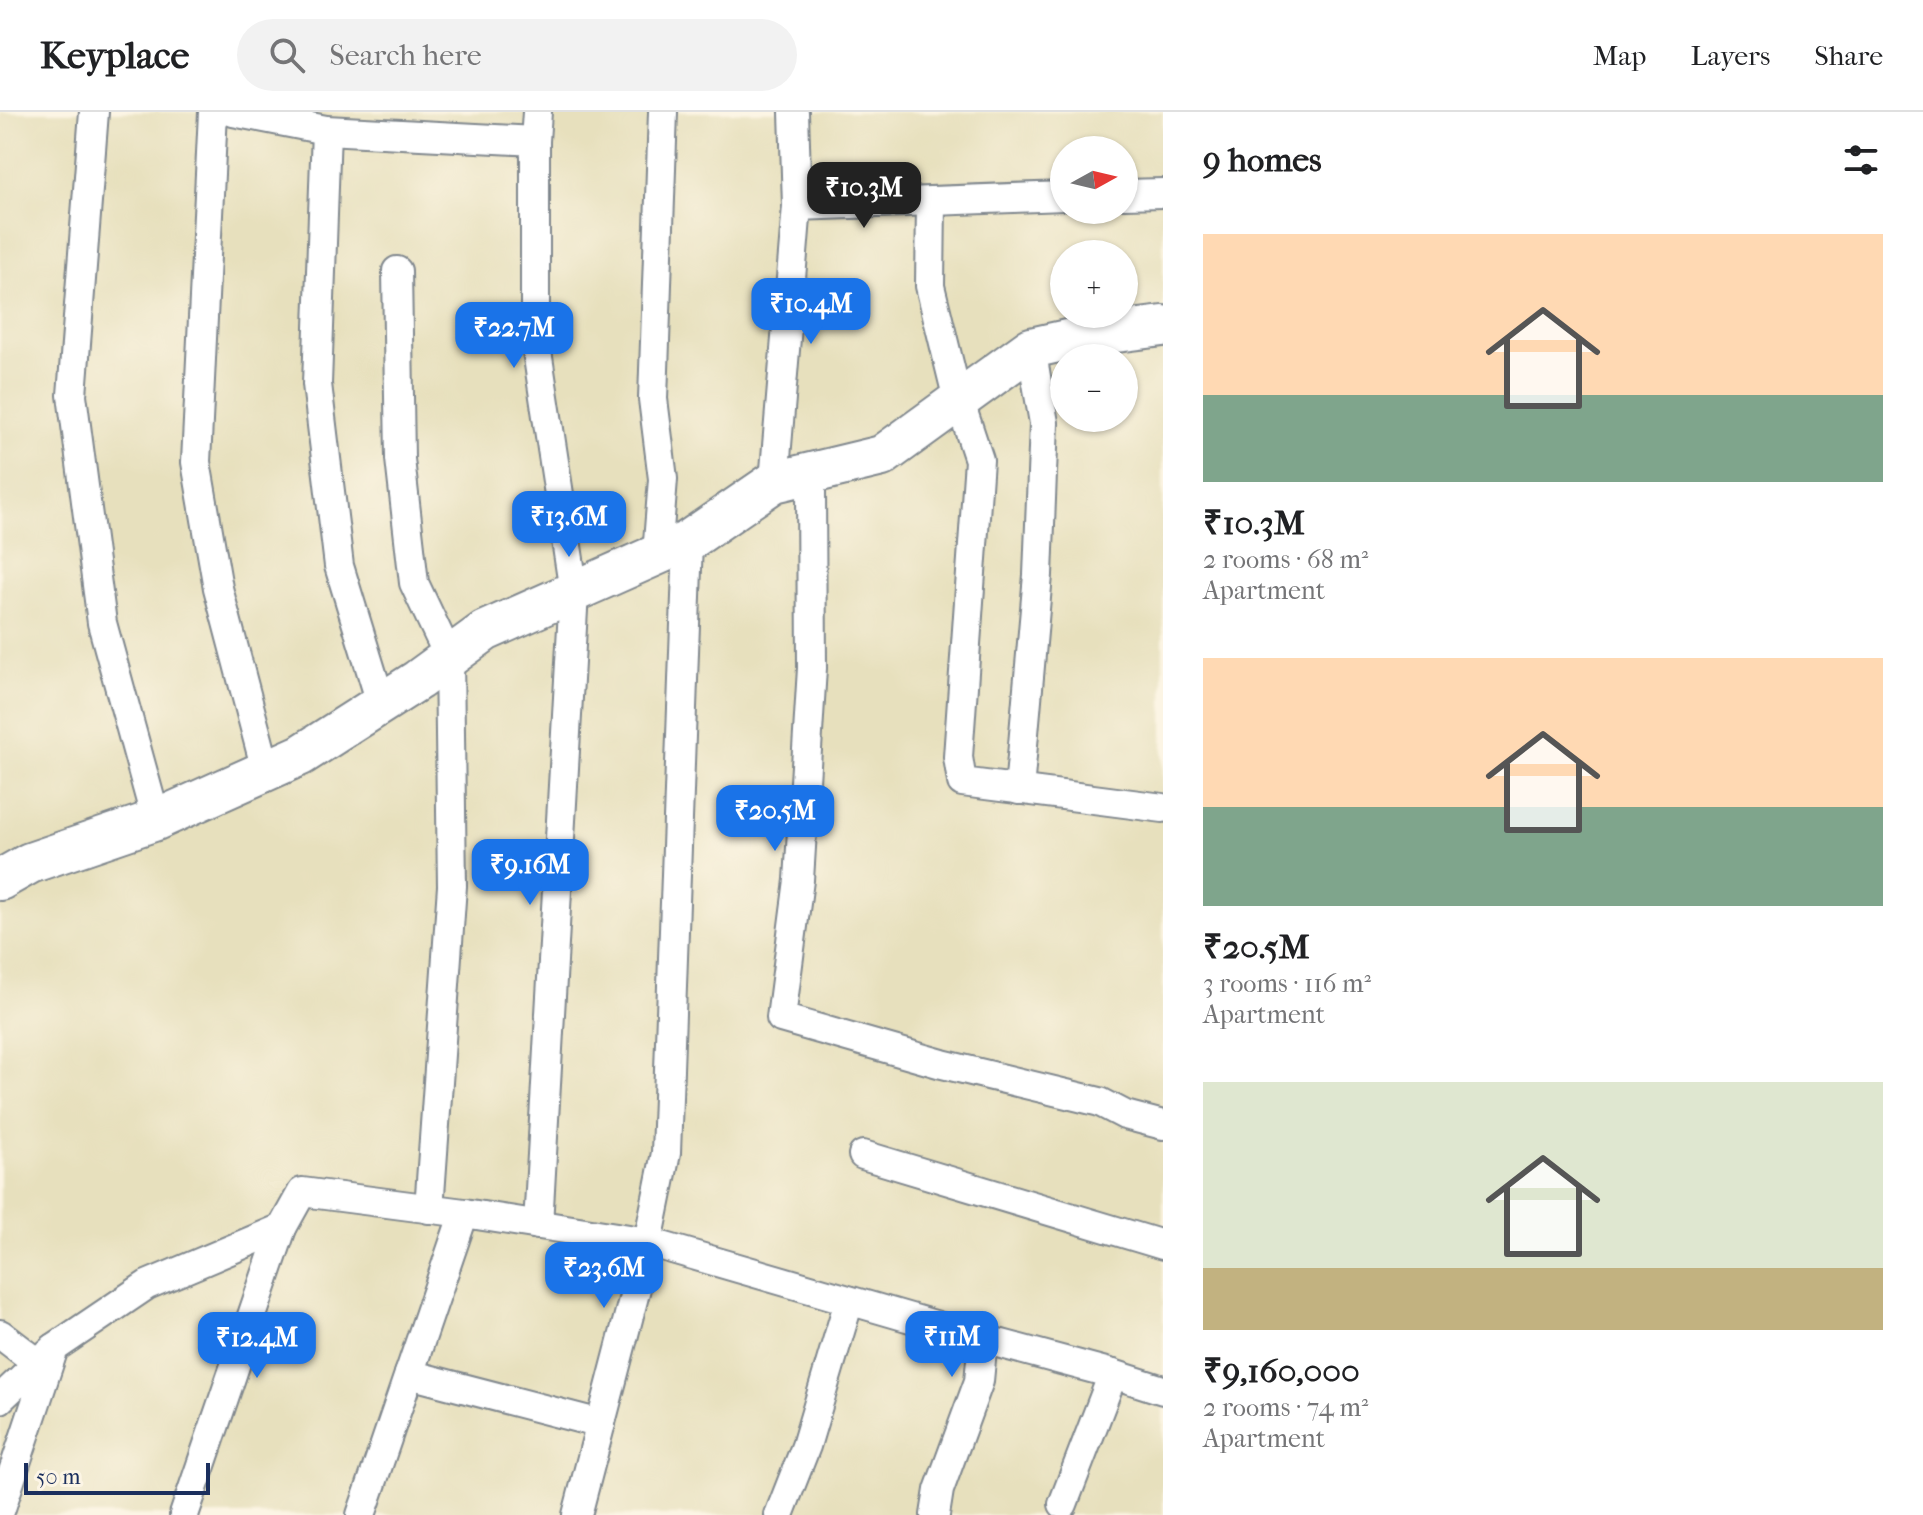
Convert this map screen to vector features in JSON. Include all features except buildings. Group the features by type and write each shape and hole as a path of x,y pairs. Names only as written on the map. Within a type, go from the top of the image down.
{"street":[{"path":"94,112 72,395 102,623 156,820"},
{"path":"213,112 196,462 218,588 266,770"},
{"path":"233,112 326,130 535,141"},
{"path":"537,112 535,338 574,592 538,1225"},
{"path":"577,1515 648,1242 666,1153 672,548 654,384 663,112"},
{"path":"788,478 797,206 794,112"},
{"path":"326,130 317,384 339,566 381,703"},
{"path":"1138,194 1163,193"},
{"path":"797,206 1050,197"},
{"path":"931,201 930,286 979,460 958,757 962,782 1163,808"},
{"path":"397,271 400,459 414,583 449,657 452,886 429,1209"},
{"path":"0,880 30,863 156,820 301,755 485,631 672,548 788,478 882,456 1031,348 1085,336 1163,326"},
{"path":"1019,790 1038,575 1044,423 1031,348"},
{"path":"788,478 811,487 812,668 799,880 781,1018 942,1064 1100,1102 1125,1115 1163,1125"},
{"path":"863,1155 1163,1245"},
{"path":"184,1515 282,1228 302,1192 648,1242 1163,1390"},
{"path":"361,1515 464,1213"},
{"path":"0,1399 46,1356 147,1285 282,1228"},
{"path":"779,1515 806,1446 849,1301"},
{"path":"0,1334 46,1356"},
{"path":"935,1515 939,1490 979,1381 983,1339"},
{"path":"0,1511 46,1356"},
{"path":"409,1374 601,1424"},
{"path":"1063,1504 1113,1374"}]}
